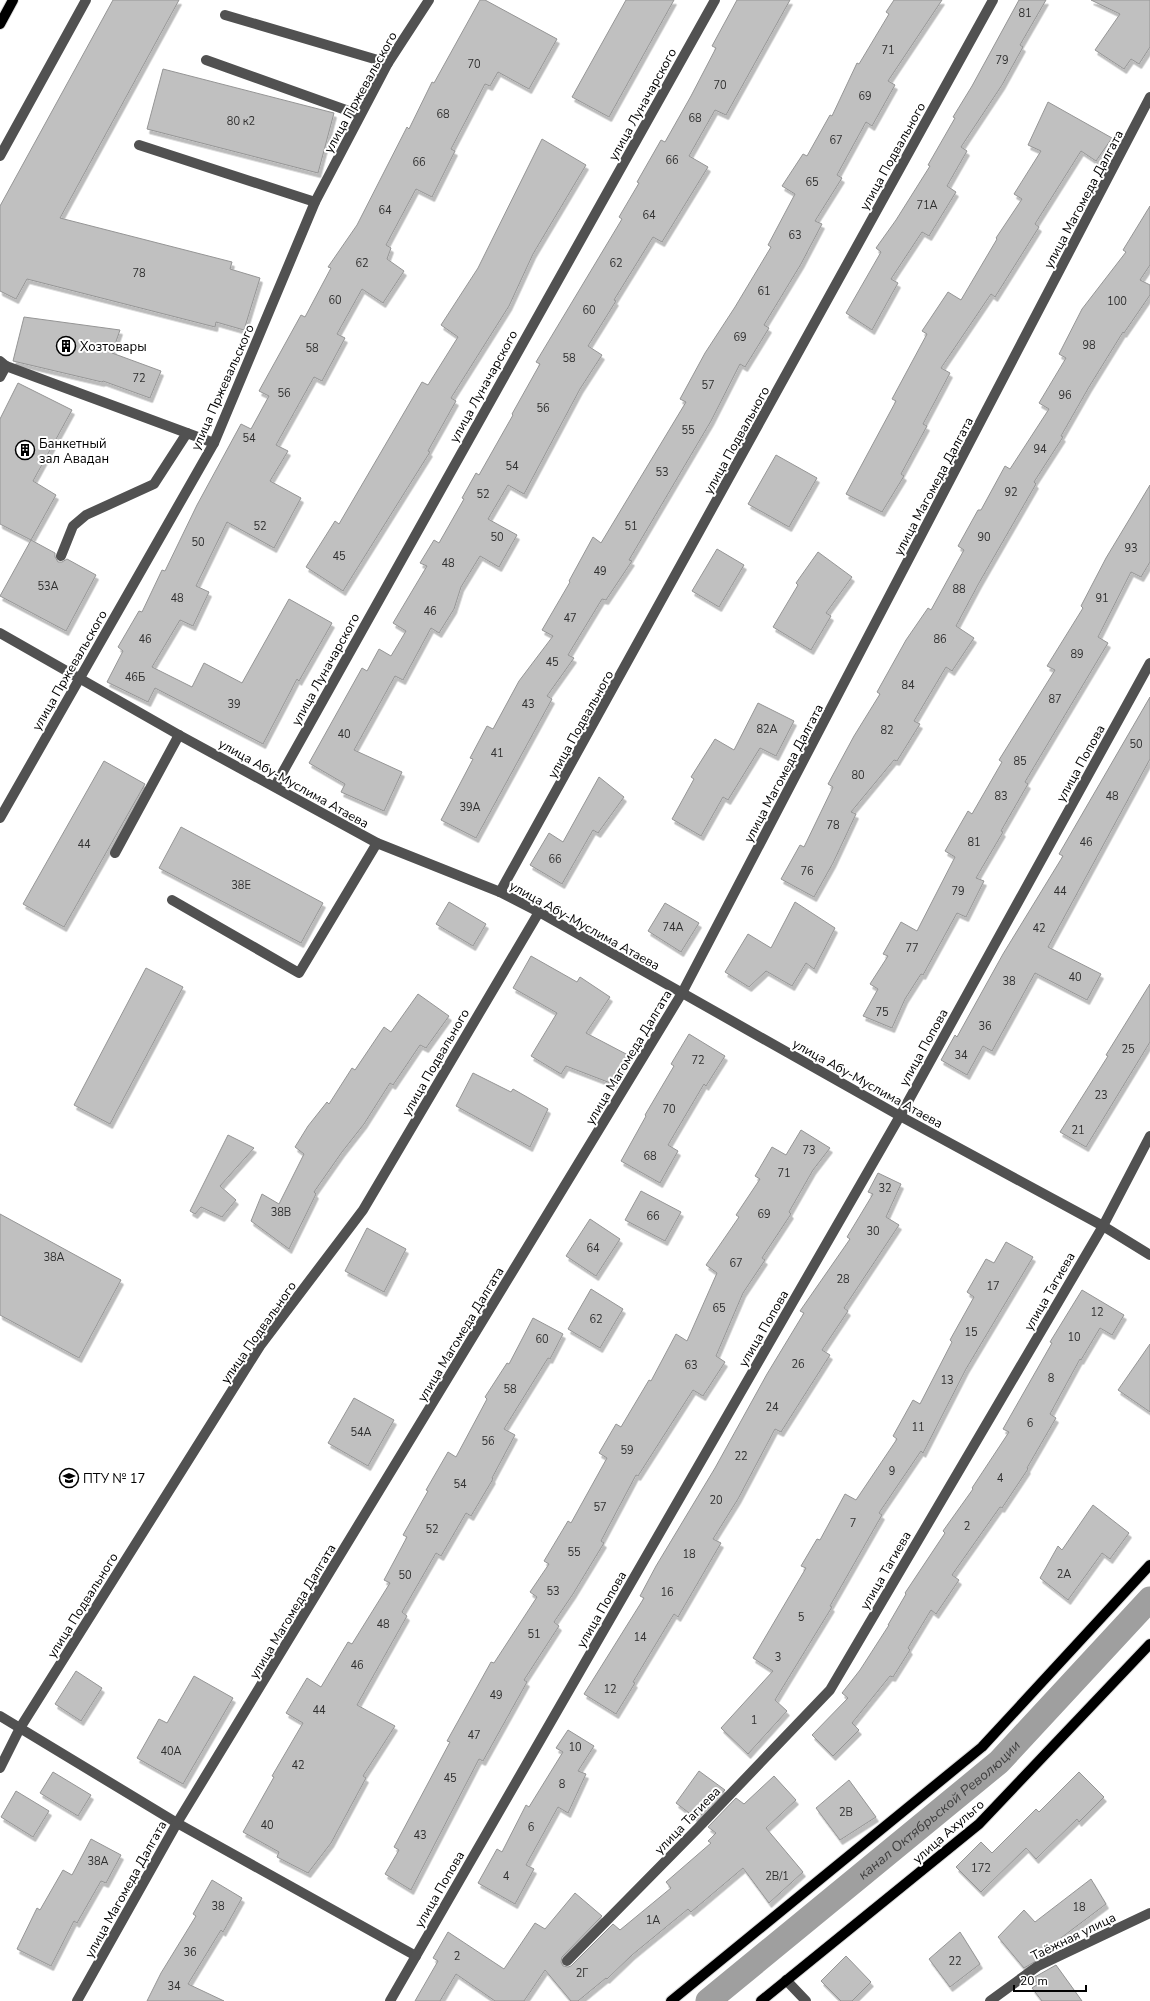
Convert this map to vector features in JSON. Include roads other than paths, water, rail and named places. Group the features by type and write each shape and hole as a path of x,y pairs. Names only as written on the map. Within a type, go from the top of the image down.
{"main road":[{"path":"0,24 13,0"},
{"path":"671,2001 982,1747 1150,1566"},
{"name":"улица Ахульго","path":"761,2001 979,1824 1150,1644"}],"street":[{"path":"0,156 86,0"},
{"name":"улица Пржевальского","path":"0,818 214,444 315,202 388,63 429,0"},
{"name":"улица Луначарского","path":"275,786 715,0"},
{"name":"улица Подвального","path":"500,892 993,0"},
{"path":"225,15 388,63"},
{"path":"206,60 360,115"},
{"name":"улица Магомеда Далгата","path":"77,2001 177,1823 682,993 1150,98"},
{"path":"139,144 315,202"},
{"path":"0,377 3,364 214,444"},
{"path":"61,556 73,526 86,515 154,484 187,433"},
{"name":"улица Абу-Муслима Атаева","path":"0,633 179,735 377,843 500,892 539,912 900,1116 1103,1226 1150,1255"},
{"name":"улица Попова","path":"390,2001 900,1116 1150,663"},
{"path":"115,852 179,735"},
{"path":"172,900 299,973 377,843"},
{"name":"улица Подвального","path":"0,1768 20,1728 260,1346 363,1210 539,912"},
{"name":"улица Тагиева","path":"568,1961 830,1690 1103,1226 1150,1136"},
{"path":"0,1716 177,1823 416,1956"},
{"name":"Таёжная улица","path":"990,2001 1038,1966 1150,1914"},
{"path":"786,1980 806,2001"}],"waterway":[{"name":"канал Октябрьской Революции","path":"708,2001 999,1762 1150,1599"}],"place":[{"name":"Хозтовары","path":"66,346"},
{"name":"Банкетный зал Авадан","path":"25,450"},
{"name":"ПТУ № 17","path":"69,1478"}]}
